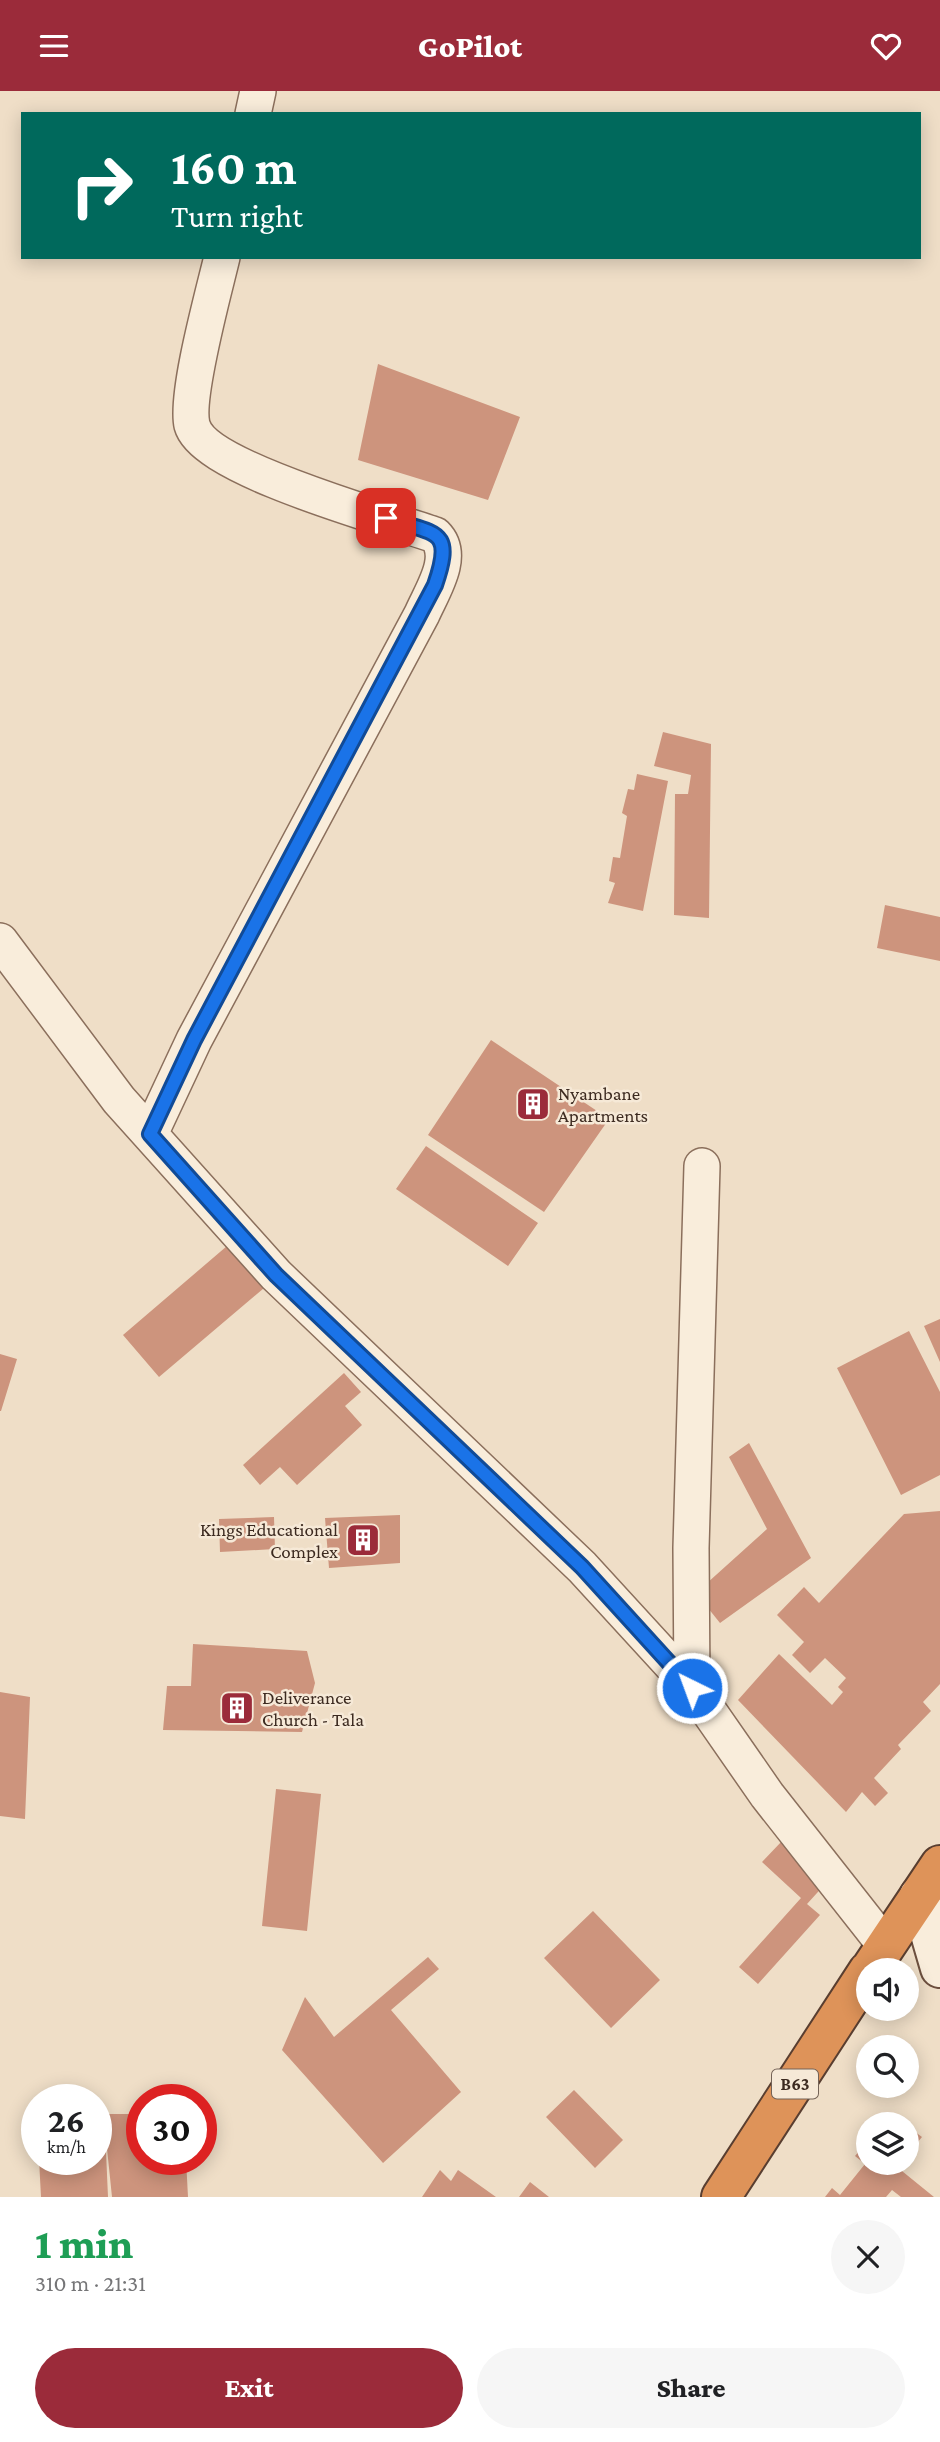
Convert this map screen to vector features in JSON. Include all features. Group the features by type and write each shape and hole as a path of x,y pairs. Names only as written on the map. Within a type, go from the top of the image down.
{"highway":[{"name":"B63","path":"877,1958 930,1880"},
{"name":"B63","path":"721,2197 856,1990"}],"street":[{"path":"253,112 258,91"},
{"path":"150,1134 194,1040 422,614 445,556 442,542 435,535 263,476 223,458 201,441 191,417 200,351 222,259"},
{"path":"0,941 119,1100 276,1275 582,1567 692,1688 767,1795 871,1958"},
{"path":"692,1688 691,1548 702,1166"},
{"path":"930,1880 940,1968"}],"building":[{"path":"378,364 520,417 488,500 358,460"},
{"path":"663,732 711,744 709,918 674,915 675,794 688,794 691,775 654,766"},
{"path":"637,774 668,781 643,911 608,903 615,883 609,881 613,857 620,858 627,816 622,813 628,789 634,790"},
{"path":"885,905 940,917 940,961 877,948"},
{"path":"491,1040 609,1119 544,1212 428,1135"},
{"path":"426,1146 538,1223 508,1266 396,1189"},
{"path":"234,1240 270,1283 159,1377 123,1335"},
{"path":"940,1319 940,1362 924,1326"},
{"path":"909,1331 940,1392 940,1475 901,1495 837,1368"},
{"path":"0,1354 17,1359 1,1411 0,1411"},
{"path":"344,1373 361,1392 345,1406 362,1425 297,1485 280,1467 260,1485 243,1465"},
{"path":"749,1443 811,1558 720,1623 696,1593 767,1529 729,1457"},
{"path":"940,1511 940,1684 923,1702 931,1711 898,1745 901,1749 874,1778 888,1793 875,1806 862,1792 846,1812 738,1700 779,1654 832,1705 843,1692 838,1687 846,1678 825,1658 810,1673 792,1655 804,1642 777,1615 804,1587 819,1603 904,1514"},
{"name":"Kings Educational Complex","path":"400,1515 400,1563 329,1568 325,1518"},
{"path":"274,1517 275,1549 220,1552 219,1519"},
{"name":"Deliverance Church - Tala","path":"193,1644 307,1651 315,1683 302,1732 163,1730 167,1686 191,1686"},
{"path":"0,1692 30,1697 25,1819 0,1816"},
{"path":"276,1789 321,1794 307,1931 262,1926"},
{"path":"782,1841 827,1882 807,1904 820,1915 758,1984 739,1967 801,1898 762,1862"},
{"path":"593,1911 660,1980 611,2028 544,1958"},
{"path":"428,1957 439,1969 391,2010 461,2092 383,2163 282,2050 305,1997 334,2037"},
{"path":"574,2090 623,2140 595,2168 546,2117"},
{"path":"112,2114 126,2114 126,2175 187,2175 188,2197 112,2197 110,2175 112,2175"},
{"path":"440,2170 451,2181 458,2170 496,2197 422,2197"},
{"path":"40,2175 107,2175 108,2197 41,2197"},
{"path":"856,2175 907,2175 934,2197 901,2197 892,2190 886,2197 825,2197 832,2188 840,2195"},
{"path":"530,2182 549,2197 519,2197"}],"place":[{"name":"Nyambane Apartments","path":"533,1104"},
{"name":"Kings Educational Complex","path":"363,1540"},
{"name":"Deliverance Church - Tala","path":"237,1708"}],"route":[{"path":"386,518 435,535 442,542 445,556 435,585 194,1040 150,1134 276,1275 582,1567 692,1688"}]}
